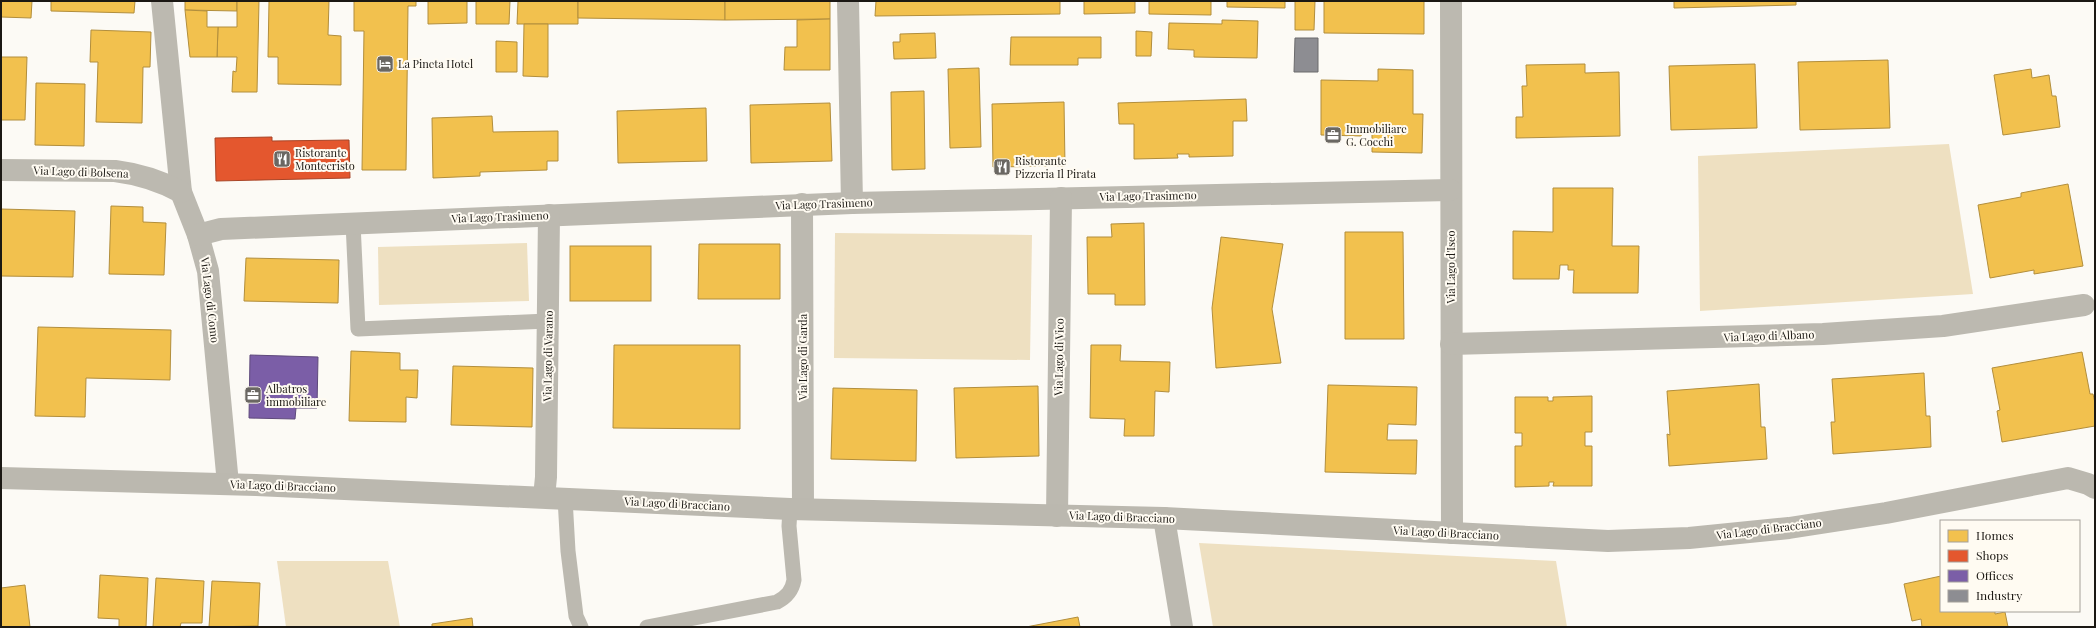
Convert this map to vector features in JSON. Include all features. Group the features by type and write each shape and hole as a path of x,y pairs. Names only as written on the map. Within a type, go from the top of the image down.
{"main road":[{"name":"Via Lago di Bracciano","path":"1,478 228,484 796,509 1164,518 1608,541 1689,538 1788,528 1886,513 2068,478 2088,484 2095,488"}],"street":[{"name":"Via Lago di Como","path":"162,1 181,192 198,235 205,259 211,294 228,484"},
{"path":"848,1 852,203"},
{"name":"Via Lago d'Iseo","path":"1451,1 1450,190 1452,533"},
{"name":"Via Lago di Bolsena","path":"1,170 114,171 132,173 166,184 181,192"},
{"name":"Via Lago Trasimeno","path":"198,235 221,229 802,204 1450,190"},
{"name":"Via Lago di Vico","path":"1057,516 1061,198"},
{"name":"Via Lago di Garda","path":"796,509 802,204"},
{"name":"Via Lago di Varano","path":"549,215 546,477 554,498"},
{"name":"Via Lago di Albano","path":"1451,344 1823,334 1943,326 2084,305"},
{"path":"1164,518 1182,627"}],"lane":[{"path":"353,223 358,329 548,321"},
{"path":"554,498 570,566 576,616 582,627"},
{"path":"646,627 777,602 785,598 792,587 794,580 789,526 796,509"}],"shaded area":[{"path":"1949,144 1973,294 1700,311 1698,156"},
{"path":"835,233 1032,235 1030,360 834,358"},
{"path":"527,243 529,301 379,305 378,247"},
{"path":"1199,543 1556,561 1567,627 1213,627"},
{"path":"277,561 388,561 400,627 286,627"}],"building: Homes":[{"path":"1,1 32,1 31,18 1,17"},
{"path":"51,1 135,1 134,13 51,11"},
{"path":"185,1 237,1 237,11 185,10"},
{"path":"237,1 259,1 257,92 232,92 233,71 236,72 237,57 217,57 218,27 237,27"},
{"path":"269,1 329,1 328,35 341,36 341,85 278,84 278,57 268,57"},
{"name":"La Pineta Hotel","path":"354,1 416,1 416,6 408,6 406,170 362,170 364,31 354,31"},
{"path":"428,1 467,1 467,23 428,24"},
{"path":"476,1 510,1 509,24 476,24"},
{"path":"518,1 578,1 578,24 517,24"},
{"path":"578,1 725,1 725,20 578,18"},
{"path":"725,1 830,1 830,19 725,20"},
{"path":"876,1 1060,1 1060,14 875,16"},
{"path":"1084,1 1135,1 1135,13 1084,14"},
{"path":"1149,1 1211,1 1211,15 1149,14"},
{"path":"1227,1 1285,1 1285,8 1227,7"},
{"path":"1295,1 1315,1 1314,30 1295,30"},
{"path":"1324,1 1424,1 1424,34 1324,33"},
{"path":"1674,1 1796,1 1796,5 1674,8"},
{"path":"185,10 207,11 207,27 218,27 217,57 190,57"},
{"path":"830,19 830,70 784,70 785,47 797,47 797,20"},
{"path":"1222,20 1258,21 1257,58 1194,57 1194,50 1168,49 1169,23 1222,24"},
{"path":"524,24 548,24 548,77 523,76"},
{"path":"91,30 151,32 150,67 143,67 142,123 96,122 98,62 90,62"},
{"path":"1136,31 1152,32 1151,56 1136,56"},
{"path":"935,33 936,58 894,59 893,42 900,42 900,34"},
{"path":"1011,37 1101,37 1101,58 1078,58 1078,65 1010,65"},
{"path":"496,41 517,42 517,72 496,72"},
{"path":"1,57 27,57 25,120 1,120"},
{"path":"1888,60 1890,128 1800,130 1798,62"},
{"path":"1585,64 1585,73 1619,72 1620,136 1516,138 1516,117 1523,117 1522,86 1527,86 1526,65"},
{"path":"1755,64 1757,128 1671,130 1669,66"},
{"path":"979,68 981,147 950,148 948,69"},
{"path":"1378,69 1413,70 1413,114 1423,114 1422,153 1372,152 1372,133 1362,133 1361,136 1321,135 1321,80 1378,81"},
{"path":"2031,69 2032,78 2049,75 2052,96 2056,96 2060,127 2003,135 1994,75"},
{"path":"36,83 85,84 84,146 35,145"},
{"path":"924,91 925,169 892,170 891,92"},
{"path":"1246,99 1247,121 1233,121 1233,156 1189,157 1189,154 1177,154 1178,158 1134,159 1134,124 1119,124 1118,103"},
{"path":"1064,102 1065,166 993,167 992,104"},
{"path":"830,103 832,161 751,163 750,105"},
{"path":"706,108 707,161 618,163 617,111"},
{"path":"492,116 493,132 558,131 558,161 547,161 547,170 480,172 480,176 433,178 432,118"},
{"path":"2068,184 2083,266 2034,274 2034,270 1990,278 1978,205 2021,197 2021,193"},
{"path":"1553,188 1613,188 1612,246 1639,246 1638,293 1573,293 1574,270 1568,270 1568,265 1560,265 1559,279 1513,279 1513,231 1553,232"},
{"path":"111,206 143,207 143,222 166,223 164,275 109,274"},
{"path":"1,209 75,211 73,277 1,276"},
{"path":"1144,223 1145,305 1115,305 1115,294 1088,294 1087,237 1112,237 1111,224"},
{"path":"1345,232 1403,232 1404,339 1345,339"},
{"path":"1221,237 1283,244 1272,309 1281,363 1216,368 1212,308"},
{"path":"699,244 780,244 780,299 698,299"},
{"path":"570,246 651,246 651,301 570,301"},
{"path":"246,258 339,260 338,303 244,301"},
{"path":"38,327 171,330 170,380 86,378 85,417 35,416"},
{"path":"614,345 740,345 740,429 613,428"},
{"path":"1091,345 1121,345 1120,361 1170,362 1169,392 1155,391 1154,436 1124,436 1125,419 1090,418"},
{"path":"351,351 400,353 400,370 418,370 417,398 406,397 406,422 349,421"},
{"path":"2082,352 2090,394 2093,394 2095,403 2095,426 2002,442 1997,411 2000,410 1992,368"},
{"path":"453,366 533,368 532,427 451,425"},
{"path":"1924,373 1926,416 1930,416 1931,447 1833,454 1831,422 1835,422 1832,379"},
{"path":"1759,384 1761,427 1765,427 1767,459 1669,466 1667,434 1670,435 1667,391"},
{"path":"1328,385 1417,387 1416,425 1388,424 1387,440 1417,440 1416,474 1325,472"},
{"path":"1038,386 1039,456 956,458 954,388"},
{"path":"833,388 917,390 916,461 831,459"},
{"path":"1592,396 1592,432 1585,432 1585,446 1592,446 1592,486 1553,486 1554,482 1549,482 1549,486 1515,487 1515,446 1522,446 1522,433 1515,433 1515,397 1548,397 1548,401 1553,401 1553,397"},
{"path":"100,575 148,578 146,627 119,627 119,619 98,618"},
{"path":"1940,576 1940,612 1995,612 1995,614 2005,612 2008,627 1922,627 1921,619 1912,621 1904,584"},
{"path":"156,578 204,581 202,623 181,623 180,627 153,627"},
{"path":"212,581 260,583 258,626 209,627"},
{"path":"25,585 30,627 1,627 1,588"},
{"path":"1078,617 1080,627 1026,627"},
{"path":"472,618 473,627 432,627 432,624"}],"building: Shops":[{"name":"Ristorante Montecristo","path":"272,137 272,141 349,140 350,178 216,181 215,138"}],"building: Offices":[{"path":"250,355 318,357 317,408 296,408 295,419 249,418"}],"building: Industry":[{"path":"1295,38 1318,38 1318,72 1294,72"}],"place":[{"name":"La Pineta Hotel","path":"385,64"},
{"name":"Immobiliare G. Cocchi","path":"1333,135"},
{"name":"Ristorante Montecristo","path":"282,159"},
{"name":"Ristorante Pizzeria Il Pirata","path":"1002,167"},
{"name":"Albatros immobiliare","path":"253,395"}]}
